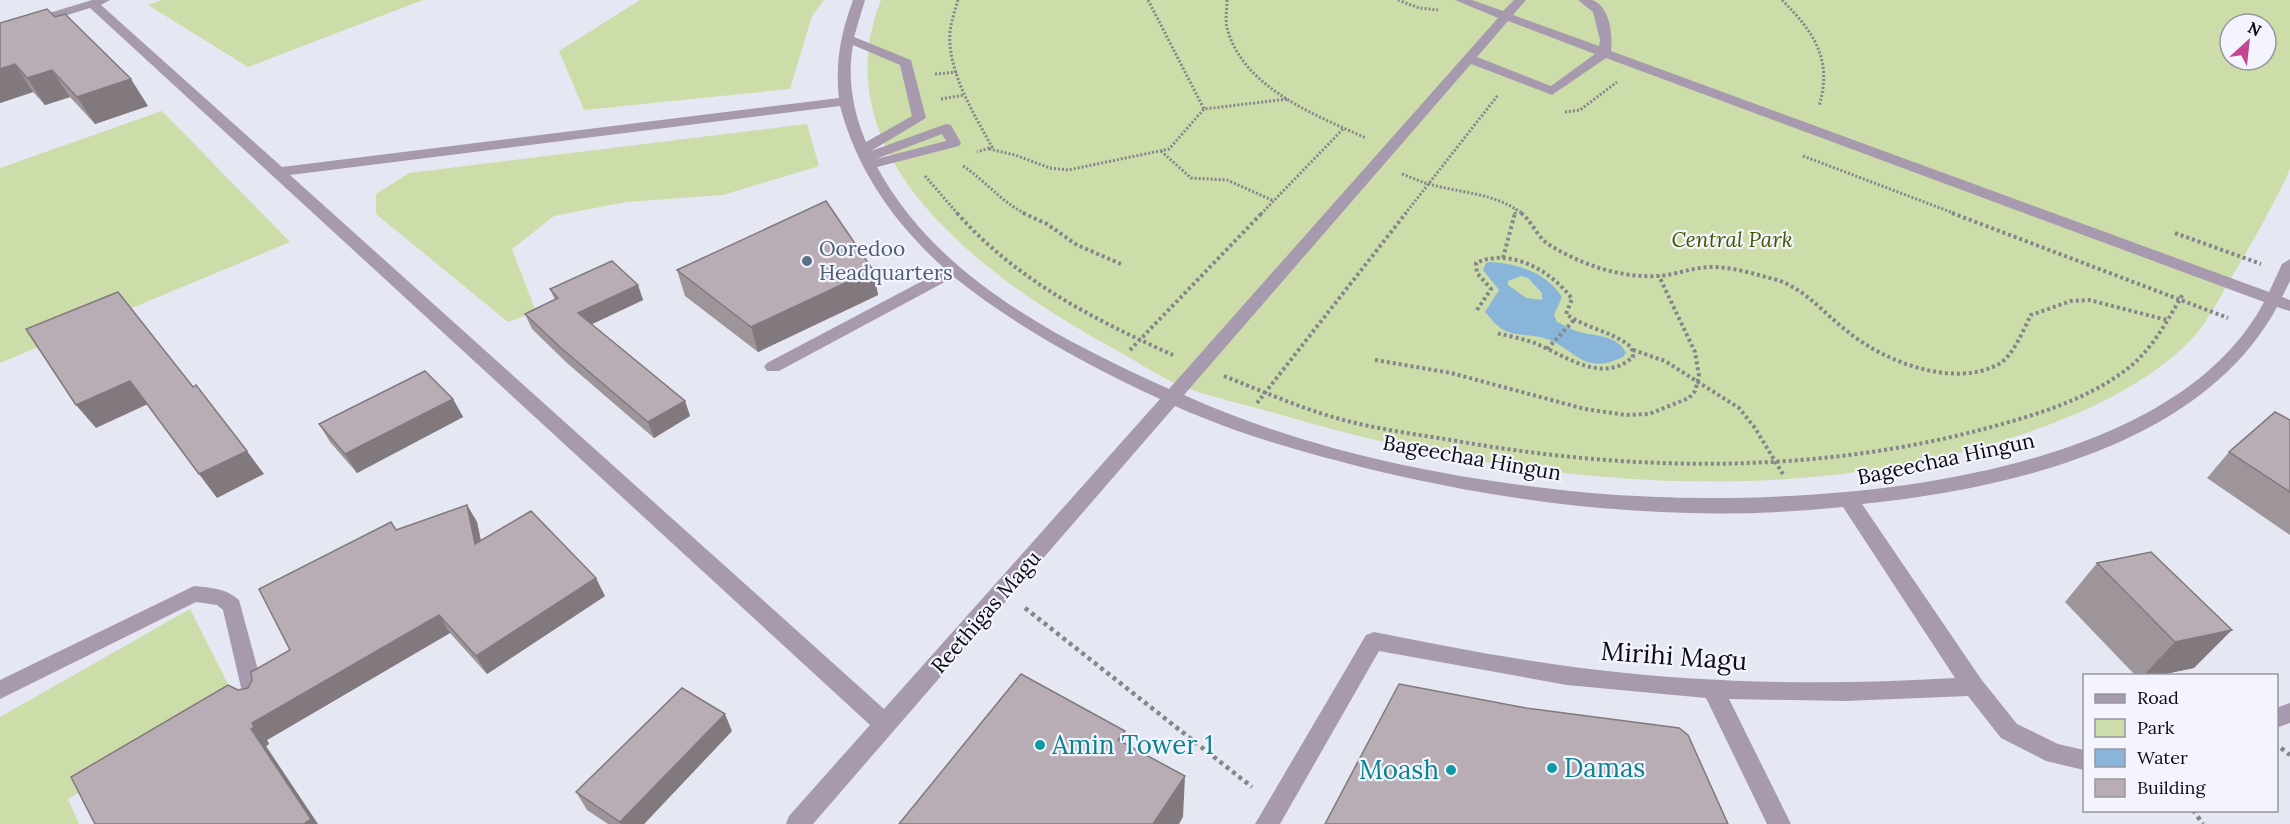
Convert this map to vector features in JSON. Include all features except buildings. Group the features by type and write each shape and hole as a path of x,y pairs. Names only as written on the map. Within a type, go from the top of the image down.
{"street":[{"name":"Bageechaa Hingun","path":"859,0 846,38 842,85 848,115 865,158 901,215 956,270 1031,326 1111,370 1173,399 1239,424 1369,463 1510,490 1656,504 1850,502 1990,477 2046,462 2097,444 2141,423 2180,400 2212,376 2282,303 2290,264"},
{"path":"1461,0 2282,303"},
{"name":"Reethigas Magu","path":"798,824 1173,399 1520,0"},
{"path":"1469,58 1552,91 1604,53 1606,40 1599,10 1584,0"},
{"path":"0,32 99,2 279,172 886,725"},
{"path":"846,38 906,63 919,118 865,158"},
{"path":"279,172 846,101"},
{"path":"865,158 954,143 946,128 927,135 900,151"},
{"path":"927,135 935,148"},
{"path":"773,367 956,270"},
{"path":"1850,502 1973,686 2009,731 2054,754 2083,760"},
{"path":"0,690 194,594 222,597 232,606 254,696"},
{"name":"Mirihi Magu","path":"1272,815 1374,641 1458,659 1631,683 1805,693 1882,692 1973,686"},
{"path":"1713,689 1779,824"}],"path":[{"path":"958,0 950,31 950,49 964,95 992,147 970,153"},
{"path":"1148,0 1204,109"},
{"path":"1227,0 1224,17 1234,48 1260,77 1288,99 1389,149"},
{"path":"1782,0 1802,20 1816,40 1825,72 1825,90 1819,106"},
{"path":"1239,424 1514,76"},
{"path":"1614,84 1626,88"},
{"path":"988,148 1050,168 1068,170 1169,149 1204,109 1288,99"},
{"path":"1111,370 1344,128"},
{"path":"1161,151 1191,178 1227,180 1274,201"},
{"path":"1803,156 2256,329"},
{"path":"962,165 981,178 1002,201 1013,208 1047,224 1077,245 1121,264"},
{"path":"1376,165 1428,184 1495,199 1516,208 1525,216 1541,239 1573,258 1620,274 1659,276 1690,269 1713,267 1741,270 1784,282 1804,292 1817,302 1846,332 1871,349 1912,366 1954,374 1979,371 2000,363 2010,352 2031,315 2071,301 2089,300 2167,320"},
{"path":"920,170 980,238 1009,262 1060,300 1140,339 1302,407 1343,420 1461,443 1562,459 1646,463 1776,462 1841,458 1954,438 2048,410 2116,376 2144,355 2197,272"},
{"path":"1503,258 1516,208"},
{"path":"1477,310 1491,289 1477,273 1476,263 1488,258 1503,258 1541,269 1550,275 1572,299 1566,314 1574,320 1585,327 1614,335 1628,343 1633,350 1657,357 1697,381 1747,416 1801,504"},
{"path":"1375,360 1451,372 1556,403 1637,416 1653,413 1666,406 1688,401 1694,396 1699,364 1682,323 1662,290 1659,276"},
{"path":"1547,349 1574,320"},
{"path":"1496,333 1535,343 1581,366 1596,369 1623,366 1630,361 1633,350"},
{"path":"1004,591 1272,815"}],"green space":[{"path":"162,0 423,0 248,67 148,5"},
{"path":"640,0 824,0 812,16 790,89 584,110 559,51"},
{"name":"Central Park","path":"881,0 2290,0 2290,167 2250,246 2209,317 2194,337 2167,362 2146,377 2101,402 2054,423 2005,440 1916,462 1825,476 1733,481 1640,479 1548,471 1456,457 1366,438 1195,391 1161,376 1053,313 1009,283 967,249 924,206 889,153 877,124 870,95 868,64 871,33"},
{"path":"162,111 290,242 0,363 0,168"},
{"path":"807,124 819,166 723,195 626,202 554,216 512,249 536,312 508,322 376,214 376,194 409,173"},
{"path":"190,609 236,700 68,799 79,824 0,824 0,717"}],"water":[{"path":"1486,263 1521,267 1540,276 1562,297 1554,315 1557,322 1579,332 1612,340 1618,343 1626,353 1623,357 1609,362 1589,363 1547,339 1503,330 1485,312 1499,290 1483,270","holes":["1521,276 1528,278 1542,293 1542,300 1526,298 1508,285 1508,281"]}],"place":[{"name":"Ooredoo Headquarters","path":"807,261"},
{"name":"Amin Tower 1","path":"1040,745"},
{"name":"Damas","path":"1552,768"},
{"name":"Moash","path":"1451,770"}]}
